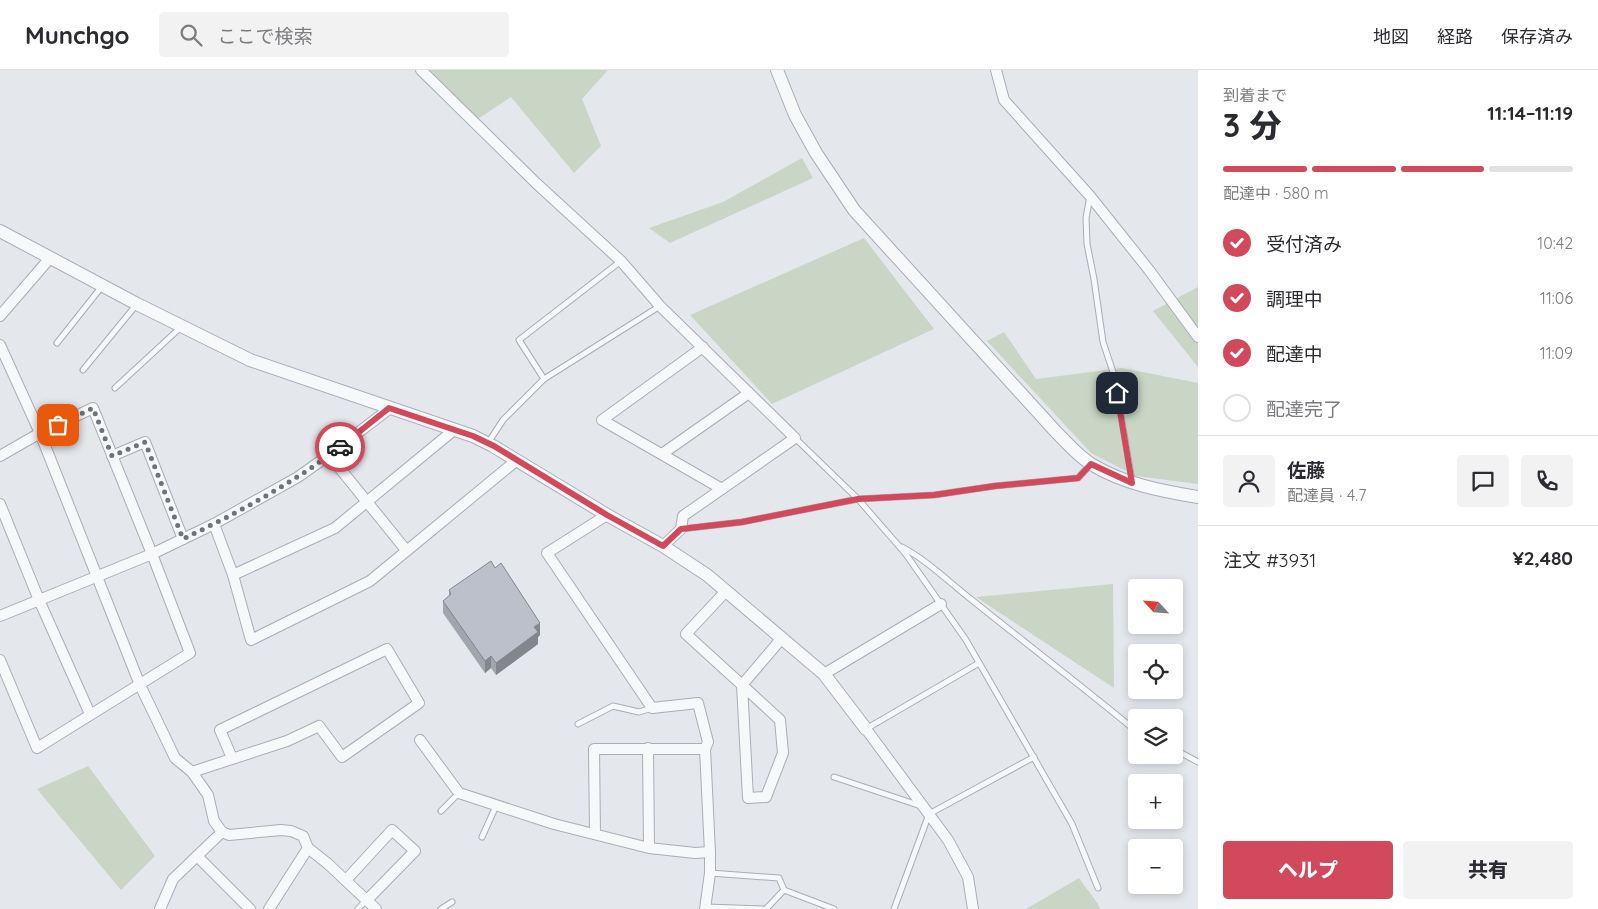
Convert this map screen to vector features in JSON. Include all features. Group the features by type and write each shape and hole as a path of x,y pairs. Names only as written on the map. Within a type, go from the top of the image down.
{"street":[{"path":"421,70 536,183 621,261 660,306 795,438 683,516 681,529 663,546"},
{"path":"777,70 795,115 816,154 854,210 1057,433 1091,464 1132,483 1147,488 1198,497"},
{"path":"996,70 1004,100 1090,196 1149,270 1198,337"},
{"path":"0,231 137,304 250,360 487,443 607,515 663,546 707,575 824,674 849,705 948,840 968,876 974,909"},
{"path":"0,316 50,258"},
{"path":"0,345 40,433 140,684 175,758 192,772 208,795 214,820 222,832 229,835 291,831 303,836 308,848 346,880 376,909"},
{"path":"703,347 602,420 722,489"},
{"path":"662,454 749,393"},
{"path":"0,456 40,433 93,408 190,653 38,748 0,660"},
{"path":"0,616 152,554 214,524 298,476 329,455 389,408"},
{"path":"233,576 335,528 454,430"},
{"path":"112,456 145,442 183,539"},
{"path":"329,455 406,550"},
{"path":"214,524 233,576 250,640 370,581 516,460"},
{"path":"0,504 39,600 90,714"},
{"path":"607,515 547,553 652,708 698,702 708,742 705,749 710,873 705,908"},
{"path":"726,591 686,634 742,685 780,720 783,753 766,797 748,798 742,685 782,638"},
{"path":"824,674 941,604"},
{"path":"192,772 287,741 319,726 342,757 419,703 387,649 220,730 232,758"},
{"path":"420,740 459,793 554,824 649,848 695,854 710,852"},
{"path":"648,748 649,848"},
{"path":"595,834 594,749 705,749"},
{"path":"346,880 392,830 415,851 367,900"},
{"path":"160,909 173,878 222,832"},
{"path":"269,909 308,848"},
{"path":"197,856 250,909"}],"lane":[{"path":"1090,196 1086,218 1087,244 1103,342 1114,375 1132,483"},
{"path":"544,379 519,340 621,261"},
{"path":"57,343 103,285"},
{"path":"84,370 137,304"},
{"path":"487,443 502,420 544,379 660,306"},
{"path":"115,388 182,326"},
{"path":"795,438 858,499 899,546 966,640 1072,824 1098,888"},
{"path":"681,529 742,522 858,499 934,495 995,486 1078,478 1091,464"},
{"path":"899,546 919,556 1128,724"},
{"path":"866,729 979,663"},
{"path":"578,724 613,706 638,712 652,708"},
{"path":"1183,754 1198,762"},
{"path":"894,909 927,811 1034,757"},
{"path":"834,778 927,811"},
{"path":"441,811 459,793"},
{"path":"482,837 496,806"},
{"path":"710,873 779,878 784,890 834,909"},
{"path":"705,908 764,909 784,890"},
{"path":"358,909 367,900"},
{"path":"441,909 452,902"}],"green space":[{"path":"428,70 608,70 582,99 601,146 574,173 511,97 478,119"},
{"path":"802,158 813,178 670,243 649,228 723,202"},
{"path":"864,238 934,329 772,404 690,315"},
{"path":"1198,287 1198,367 1153,311"},
{"path":"1004,332 1036,379 1122,368 1198,383 1198,484 1136,476 1091,453 987,341"},
{"path":"1113,584 1114,688 976,597"},
{"path":"88,766 155,856 121,890 37,789"},
{"path":"1079,878 1100,909 1026,909"}],"building":[{"path":"491,561 495,568 501,563 540,623 534,627 538,632 496,663 491,656 485,661 443,601 451,594 449,590"}],"way so far":[{"path":"58,425 93,408 112,456 145,442 183,539 214,524 298,476 340,447"}],"route":[{"path":"340,447 389,408 473,436 494,446 607,515 663,546 681,529 742,522 858,499 934,495 995,486 1078,478 1091,464 1132,483 1117,393"}]}
